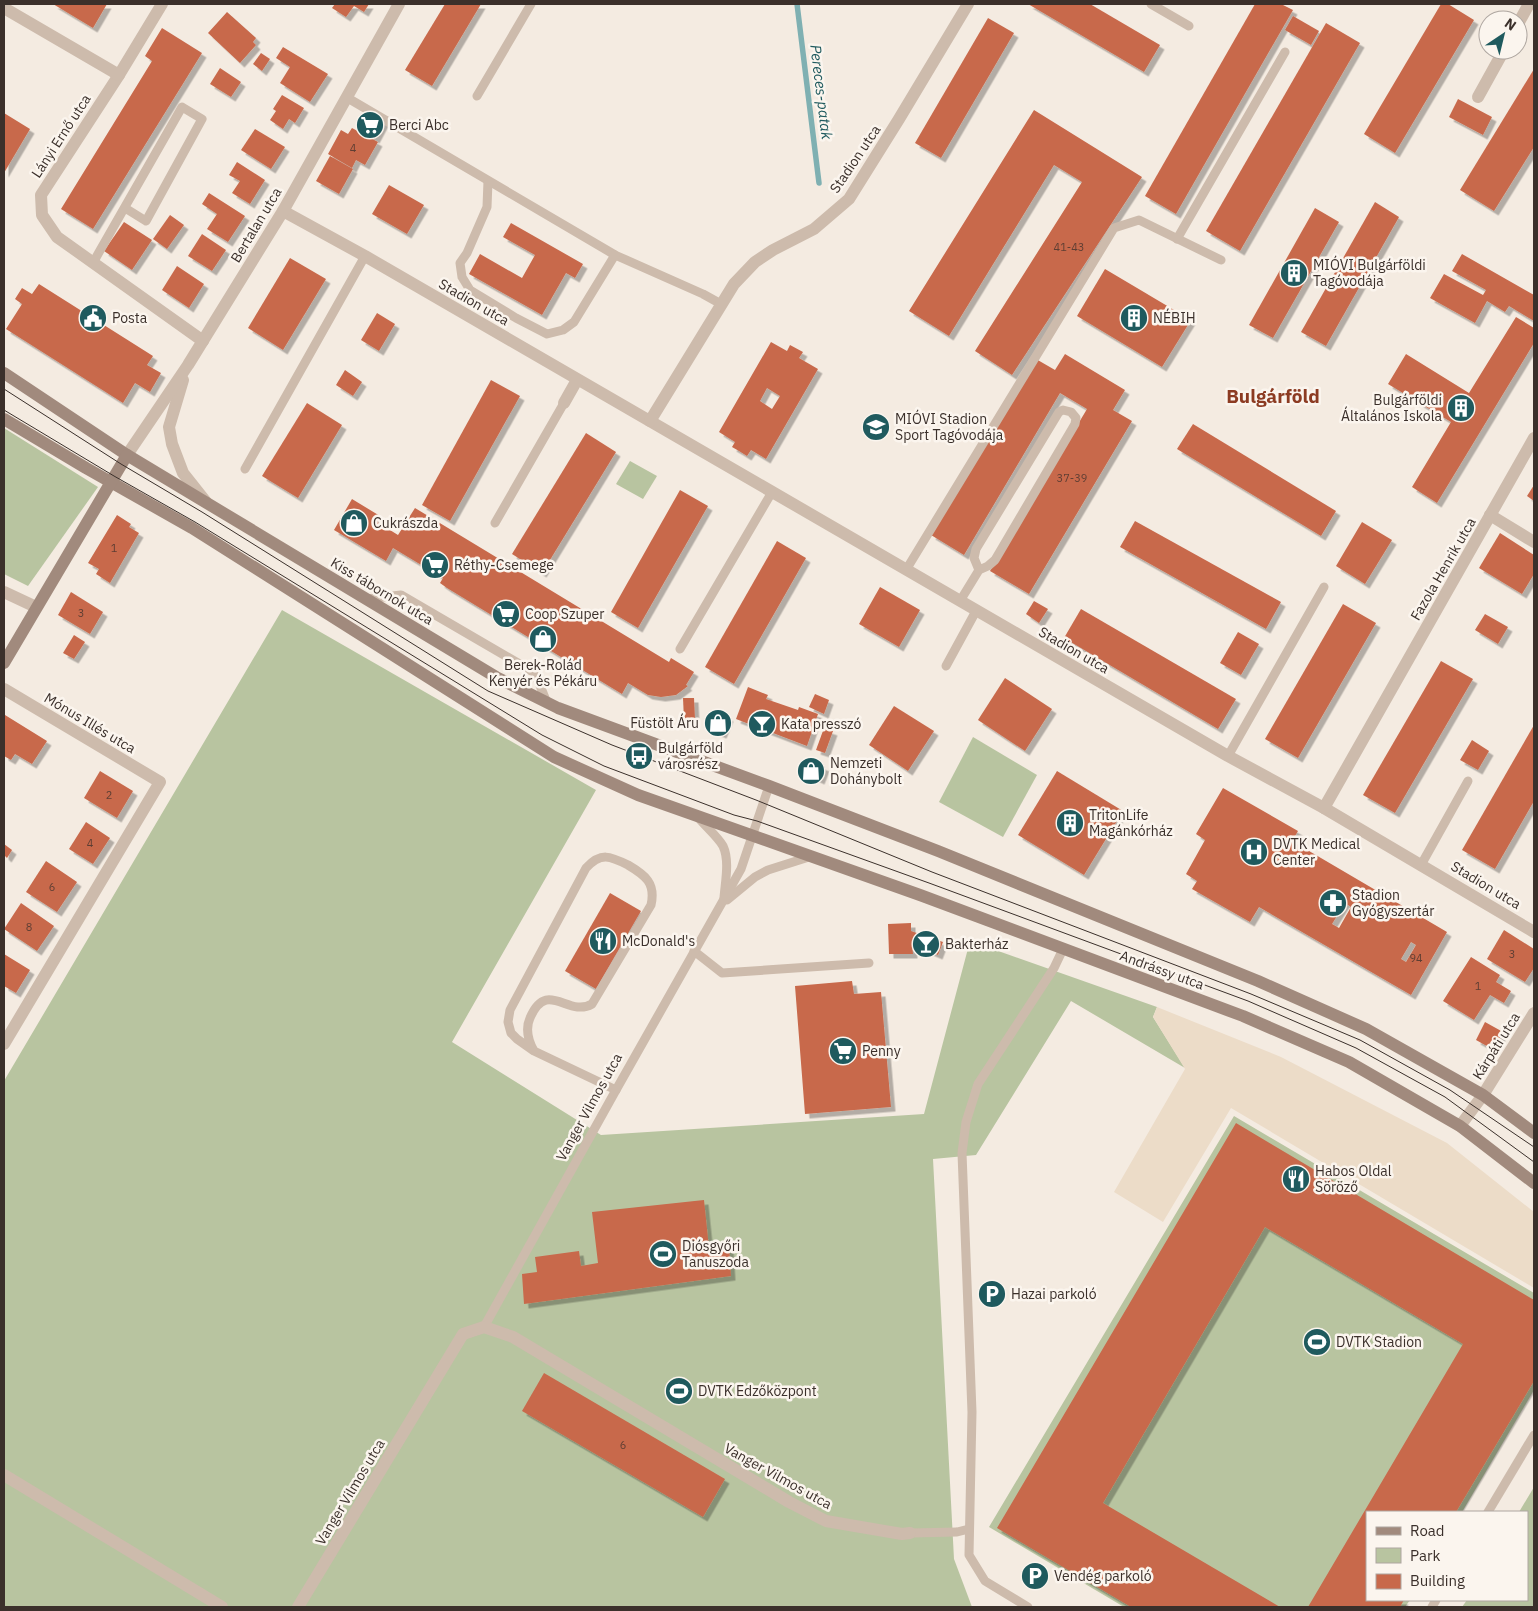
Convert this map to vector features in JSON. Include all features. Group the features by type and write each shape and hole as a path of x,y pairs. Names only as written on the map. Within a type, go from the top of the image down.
{"main road":[{"name":"Kiss tábornok utca","path":"4,373 127,455 496,678 547,703 595,722 769,786"},
{"path":"4,419 192,528 554,757 638,795 753,836"},
{"path":"4,663 127,455"},
{"name":"Andrássy utca","path":"769,786 938,851 1267,985 1366,1029 1483,1095 1534,1133"},
{"name":"Andrássy utca","path":"753,836 812,856 1243,1016 1349,1062 1460,1126 1534,1183"}],"street":[{"name":"Lányi Ernő utca","path":"162,4 41,195 42,215 57,237 203,341"},
{"name":"Bertalan utca","path":"127,455 188,366 283,210 399,4"},
{"name":"Stadion utca","path":"650,421 734,284 755,262 773,250 814,229 849,199 900,119 968,4"},
{"path":"1529,4 1534,6"},
{"path":"4,8 119,74"},
{"path":"1478,97 1498,60"},
{"name":"Stadion utca","path":"283,210 1228,756 1324,808 1534,932"},
{"path":"188,366 169,427 172,444 183,472 207,503"},
{"path":"564,403 577,380"},
{"name":"Fazola Henrik utca","path":"1324,808 1534,438"},
{"name":"Fazola Henrik utca","path":"1490,515 1534,542"},
{"path":"4,592 36,607"},
{"name":"Mónus Illés utca","path":"4,689 160,782 4,1044"},
{"name":"Kárpáti utca","path":"1460,1126 1483,1095 1534,1013"},
{"name":"Vanger Vilmos utca","path":"298,1607 463,1334 484,1328 512,1337 780,1497 826,1521 902,1534 910,1533"},
{"path":"4,1475 222,1607"}],"lane":[{"path":"477,96 531,4"},
{"path":"1151,4 1189,26"},
{"path":"1178,239 1285,52"},
{"path":"346,97 615,255 703,294 721,304"},
{"path":"93,263 182,107 202,119 146,221 125,208"},
{"path":"488,181 487,207 467,253 460,263 462,277 470,290 516,318 547,334 563,330 574,322 615,255"},
{"path":"906,570 1114,228 1139,220 1221,260"},
{"path":"245,469 365,256"},
{"path":"495,523 564,403"},
{"path":"960,601 979,570 995,560 1075,424 1076,418 1071,412 1063,410 1058,412 976,549 974,558 979,570"},
{"path":"680,649 772,492"},
{"path":"1228,756 1324,587"},
{"path":"367,599 401,595 535,673 547,703"},
{"path":"946,666 976,611"},
{"path":"1421,864 1468,781"},
{"name":"Vanger Vilmos utca","path":"484,1328 741,869 769,786"},
{"path":"697,816 723,846 726,857 723,903"},
{"path":"723,903 755,877 768,870 812,856"},
{"path":"534,1051 528,1040 527,1028 538,1004 550,998 578,1008 586,1008 592,1004 650,905 652,892 647,879 640,872 614,858 598,859 586,868 510,1010 508,1022 512,1033 517,1039 534,1051 616,1090"},
{"path":"1028,1607 985,1581 968,1555 972,1412 962,1153 966,1122 978,1084 1054,968 1063,949"},
{"path":"694,951 722,973 869,963"},
{"path":"1489,1511 1534,1435"},
{"path":"910,1533 957,1532 969,1529"}],"green space":[{"path":"4,428 98,487 28,586 4,574"},
{"path":"630,461 657,476 643,499 616,484"},
{"path":"282,610 596,790 452,1042 601,1135 924,1114 970,941 1157,1007 1153,1017 1185,1068 1071,1001 976,1155 933,1159 954,1559 972,1607 4,1607 4,1081"},
{"path":"973,737 1037,775 1003,837 939,802"},
{"name":"DVTK Stadion","path":"1234,1116 1534,1293 1534,1390 1463,1511 1366,1511 1366,1601 1409,1601 1405,1607 1124,1607 989,1527"},
{"path":"1534,1487 1534,1607 1462,1607 1466,1601 1528,1601 1528,1511 1520,1511"}],"shaded area":[{"path":"1157,1007 1281,1057 1447,1143 1534,1212 1534,1288 1231,1108 1163,1222 1114,1192 1185,1069 1153,1017"}],"building":[{"path":"53,4 107,4 93,28"},
{"path":"335,4 369,4 364,12 354,6 346,17 332,8"},
{"path":"445,4 481,4 432,86 405,70"},
{"path":"1028,4 1090,4 1160,45 1144,72"},
{"path":"1255,4 1281,4 1293,10 1176,214 1145,196"},
{"path":"1441,4 1448,4 1474,20 1395,153 1364,134"},
{"path":"227,12 256,38 253,42 256,45 240,63 208,33"},
{"path":"1293,16 1319,31 1311,45 1285,30"},
{"path":"988,18 1014,33 941,158 915,143"},
{"path":"1326,23 1360,43 1240,251 1206,231"},
{"path":"162,28 202,53 93,229 61,209 152,61 145,56"},
{"path":"283,47 328,74 310,102 280,83 290,67 276,58"},
{"path":"261,53 270,59 262,71 253,64"},
{"path":"220,68 241,82 231,97 210,84"},
{"path":"1534,69 1534,147 1494,211 1460,190"},
{"path":"282,95 304,108 295,123 289,119 283,129 270,120 276,111 273,109"},
{"path":"1458,99 1492,117 1483,135 1449,117"},
{"path":"1034,110 1142,177 1012,375 975,351 1082,182 1054,165 949,336 909,311"},
{"name":"Berci Abc","path":"365,111 384,122 375,139 356,128"},
{"path":"4,113 30,129 4,173"},
{"path":"352,128 378,142 365,165 356,160 352,168 328,154 341,130 348,134"},
{"path":"255,129 285,147 271,169 241,150"},
{"path":"330,156 353,169 339,194 316,181"},
{"path":"237,162 265,180 250,204 232,193 240,181 229,175"},
{"path":"389,185 424,205 407,234 372,214"},
{"path":"209,193 245,216 228,242 207,229 217,214 202,204"},
{"path":"1375,202 1399,217 1326,346 1301,332"},
{"name":"MIÓVI Bulgárföldi Tagóvodája","path":"1315,208 1339,222 1273,338 1249,325"},
{"path":"170,215 184,225 167,249 153,239"},
{"path":"124,222 152,240 132,270 104,251"},
{"path":"511,223 583,264 575,278 566,273 542,315 469,274 480,254 522,278 535,255 503,237"},
{"path":"202,234 226,250 212,271 188,256"},
{"path":"1462,254 1534,295 1534,321 1509,306 1505,312 1487,301 1475,323 1430,298 1444,274 1483,295 1486,290 1452,271"},
{"path":"290,258 326,279 283,350 248,328"},
{"path":"177,266 204,284 189,308 162,290"},
{"name":"NÉBIH","path":"1105,269 1191,320 1162,367 1077,316"},
{"path":"39,284 153,356 147,365 161,373 150,392 135,383 123,403 6,329 22,304 15,299 22,288 32,294"},
{"path":"377,313 395,324 379,351 361,340"},
{"name":"Bulgárföldi Általános Iskola","path":"1516,317 1534,328 1534,343 1437,503 1412,487 1451,422 1388,384 1406,354 1469,393"},
{"path":"771,342 787,351 790,345 803,352 799,358 818,369 766,459 751,450 747,456 732,447 735,442 719,432","holes":["767,388 780,396 772,409 760,401"]},
{"path":"1065,354 1125,390 1113,410 1132,421 1029,594 990,571 1087,409 1060,393 964,555 931,535 1036,359 1055,370"},
{"path":"345,370 362,382 353,396 336,385"},
{"path":"491,380 520,396 450,521 422,505"},
{"path":"307,403 342,425 298,498 262,476"},
{"path":"1193,424 1336,511 1321,536 1177,449"},
{"path":"586,433 616,452 542,573 512,554"},
{"path":"1534,485 1534,501 1527,496"},
{"path":"680,490 708,506 638,628 611,612"},
{"path":"352,499 380,516 377,522 398,535 415,508 669,662 671,658 694,672 686,685 688,686 676,695 661,697 648,695 628,683 622,694 447,588 440,583 443,578 393,548 386,561 334,530"},
{"path":"117,515 131,524 129,527 139,533 110,583 96,574 99,569 88,563"},
{"path":"1135,521 1281,602 1266,629 1120,547"},
{"path":"1362,522 1392,540 1365,584 1336,566"},
{"path":"1500,533 1534,555 1534,574 1522,594 1479,568"},
{"path":"777,541 806,558 734,684 705,667"},
{"path":"880,587 920,610 899,647 859,624"},
{"path":"71,592 103,612 90,634 58,615"},
{"path":"1034,601 1048,609 1039,623 1026,614"},
{"path":"1343,604 1376,623 1298,758 1265,739"},
{"path":"1081,609 1236,699 1218,729 1064,638"},
{"path":"1485,614 1508,627 1498,644 1475,630"},
{"path":"1238,632 1259,644 1241,675 1220,663"},
{"path":"74,635 85,642 74,659 63,653"},
{"path":"1441,661 1473,679 1395,813 1363,795"},
{"path":"1005,678 1052,709 1025,751 978,720"},
{"path":"748,687 768,695 766,699 798,710 799,707 818,714 807,746 736,719"},
{"path":"815,694 829,700 824,714 809,707"},
{"path":"683,698 694,698 695,719 684,720"},
{"path":"894,706 934,731 908,771 869,745"},
{"name":"Füstölt Áru","path":"713,711 729,717 722,734 707,728"},
{"path":"5,715 47,741 32,764 15,754 11,760 4,756"},
{"path":"1534,725 1534,801 1495,869 1462,850"},
{"path":"824,728 833,731 825,753 816,750"},
{"path":"1472,740 1489,751 1478,770 1460,760"},
{"path":"812,762 825,767 820,780 807,774"},
{"path":"100,771 133,791 117,818 84,798"},
{"name":"TritonLife Magánkórház","path":"1057,771 1123,811 1084,875 1018,835"},
{"path":"1223,788 1298,831 1292,841 1447,932 1411,995 1259,907 1250,922 1192,889 1197,881 1186,874 1205,840 1196,834","holes":["1345,903 1351,907 1339,928 1332,924","1411,942 1416,945 1406,962 1401,959"]},
{"path":"86,822 110,838 93,864 69,849"},
{"path":"4,844 12,850 7,858 4,855"},
{"path":"46,861 77,882 57,912 26,892"},
{"name":"McDonald's","path":"610,893 641,911 596,989 565,971"},
{"path":"21,903 54,926 37,951 4,929"},
{"path":"911,923 911,931 943,942 938,955 912,944 913,954 889,954 888,924"},
{"path":"1504,930 1534,949 1534,968 1525,982 1487,959"},
{"path":"4,954 30,970 16,993 4,986"},
{"path":"1471,957 1500,975 1496,982 1511,991 1504,1003 1490,995 1474,1020 1443,1001"},
{"name":"Penny","path":"852,981 854,994 881,992 891,1107 805,1114 795,986"},
{"path":"1485,1022 1503,1032 1494,1050 1476,1040"},
{"path":"1236,1123 1534,1300 1534,1381 1457,1511 1366,1511 1366,1601 1403,1601 1400,1607 1308,1607 1463,1344 1265,1227 1103,1503 1280,1607 1131,1607 997,1528"},
{"name":"Diósgyőri Tanuszoda","path":"704,1200 709,1248 729,1245 731,1276 524,1304 522,1274 537,1272 535,1257 579,1251 581,1266 598,1263 592,1212"},
{"path":"544,1373 725,1479 703,1517 522,1411"}],"waterway":[{"name":"Pereces-patak","path":"797,4 819,183"}],"tram line":[{"path":"4,389 121,464 202,512 488,691 612,745 756,800 932,872 1251,994 1360,1040 1450,1090 1534,1147"},
{"path":"4,410 195,522 542,735 604,766 1248,1001 1356,1048 1445,1097 1534,1162"}],"place":[{"name":"Berci Abc","path":"370,125"},
{"name":"MIÓVI Bulgárföldi Tagóvodája","path":"1294,273"},
{"name":"Posta","path":"93,318"},
{"name":"NÉBIH","path":"1134,318"},
{"name":"Bulgárföldi Általános Iskola","path":"1461,408"},
{"name":"MIÓVI Stadion Sport Tagóvodája","path":"876,427"},
{"name":"Cukrászda","path":"354,523"},
{"name":"Réthy-Csemege","path":"435,565"},
{"name":"Coop Szuper","path":"506,614"},
{"name":"Berek-Rolád Kenyér és Pékáru","path":"543,639"},
{"name":"Füstölt Áru","path":"718,723"},
{"name":"Kata presszó","path":"762,724"},
{"name":"Bulgárföld városrész","path":"639,756"},
{"name":"Nemzeti Dohánybolt","path":"811,771"},
{"name":"TritonLife Magánkórház","path":"1070,823"},
{"name":"DVTK Medical Center","path":"1254,852"},
{"name":"Stadion Gyógyszertár","path":"1333,903"},
{"name":"McDonald's","path":"603,941"},
{"name":"Bakterház","path":"926,944"},
{"name":"Penny","path":"843,1051"},
{"name":"Habos Oldal Söröző","path":"1296,1179"},
{"name":"Diósgyőri Tanuszoda","path":"663,1254"},
{"name":"Hazai parkoló","path":"992,1294"},
{"name":"DVTK Stadion","path":"1317,1342"},
{"name":"DVTK Edzőközpont","path":"679,1391"},
{"name":"Vendég parkoló","path":"1035,1576"}],"district":[{"name":"Bulgárföld","path":"1273,396"}]}
